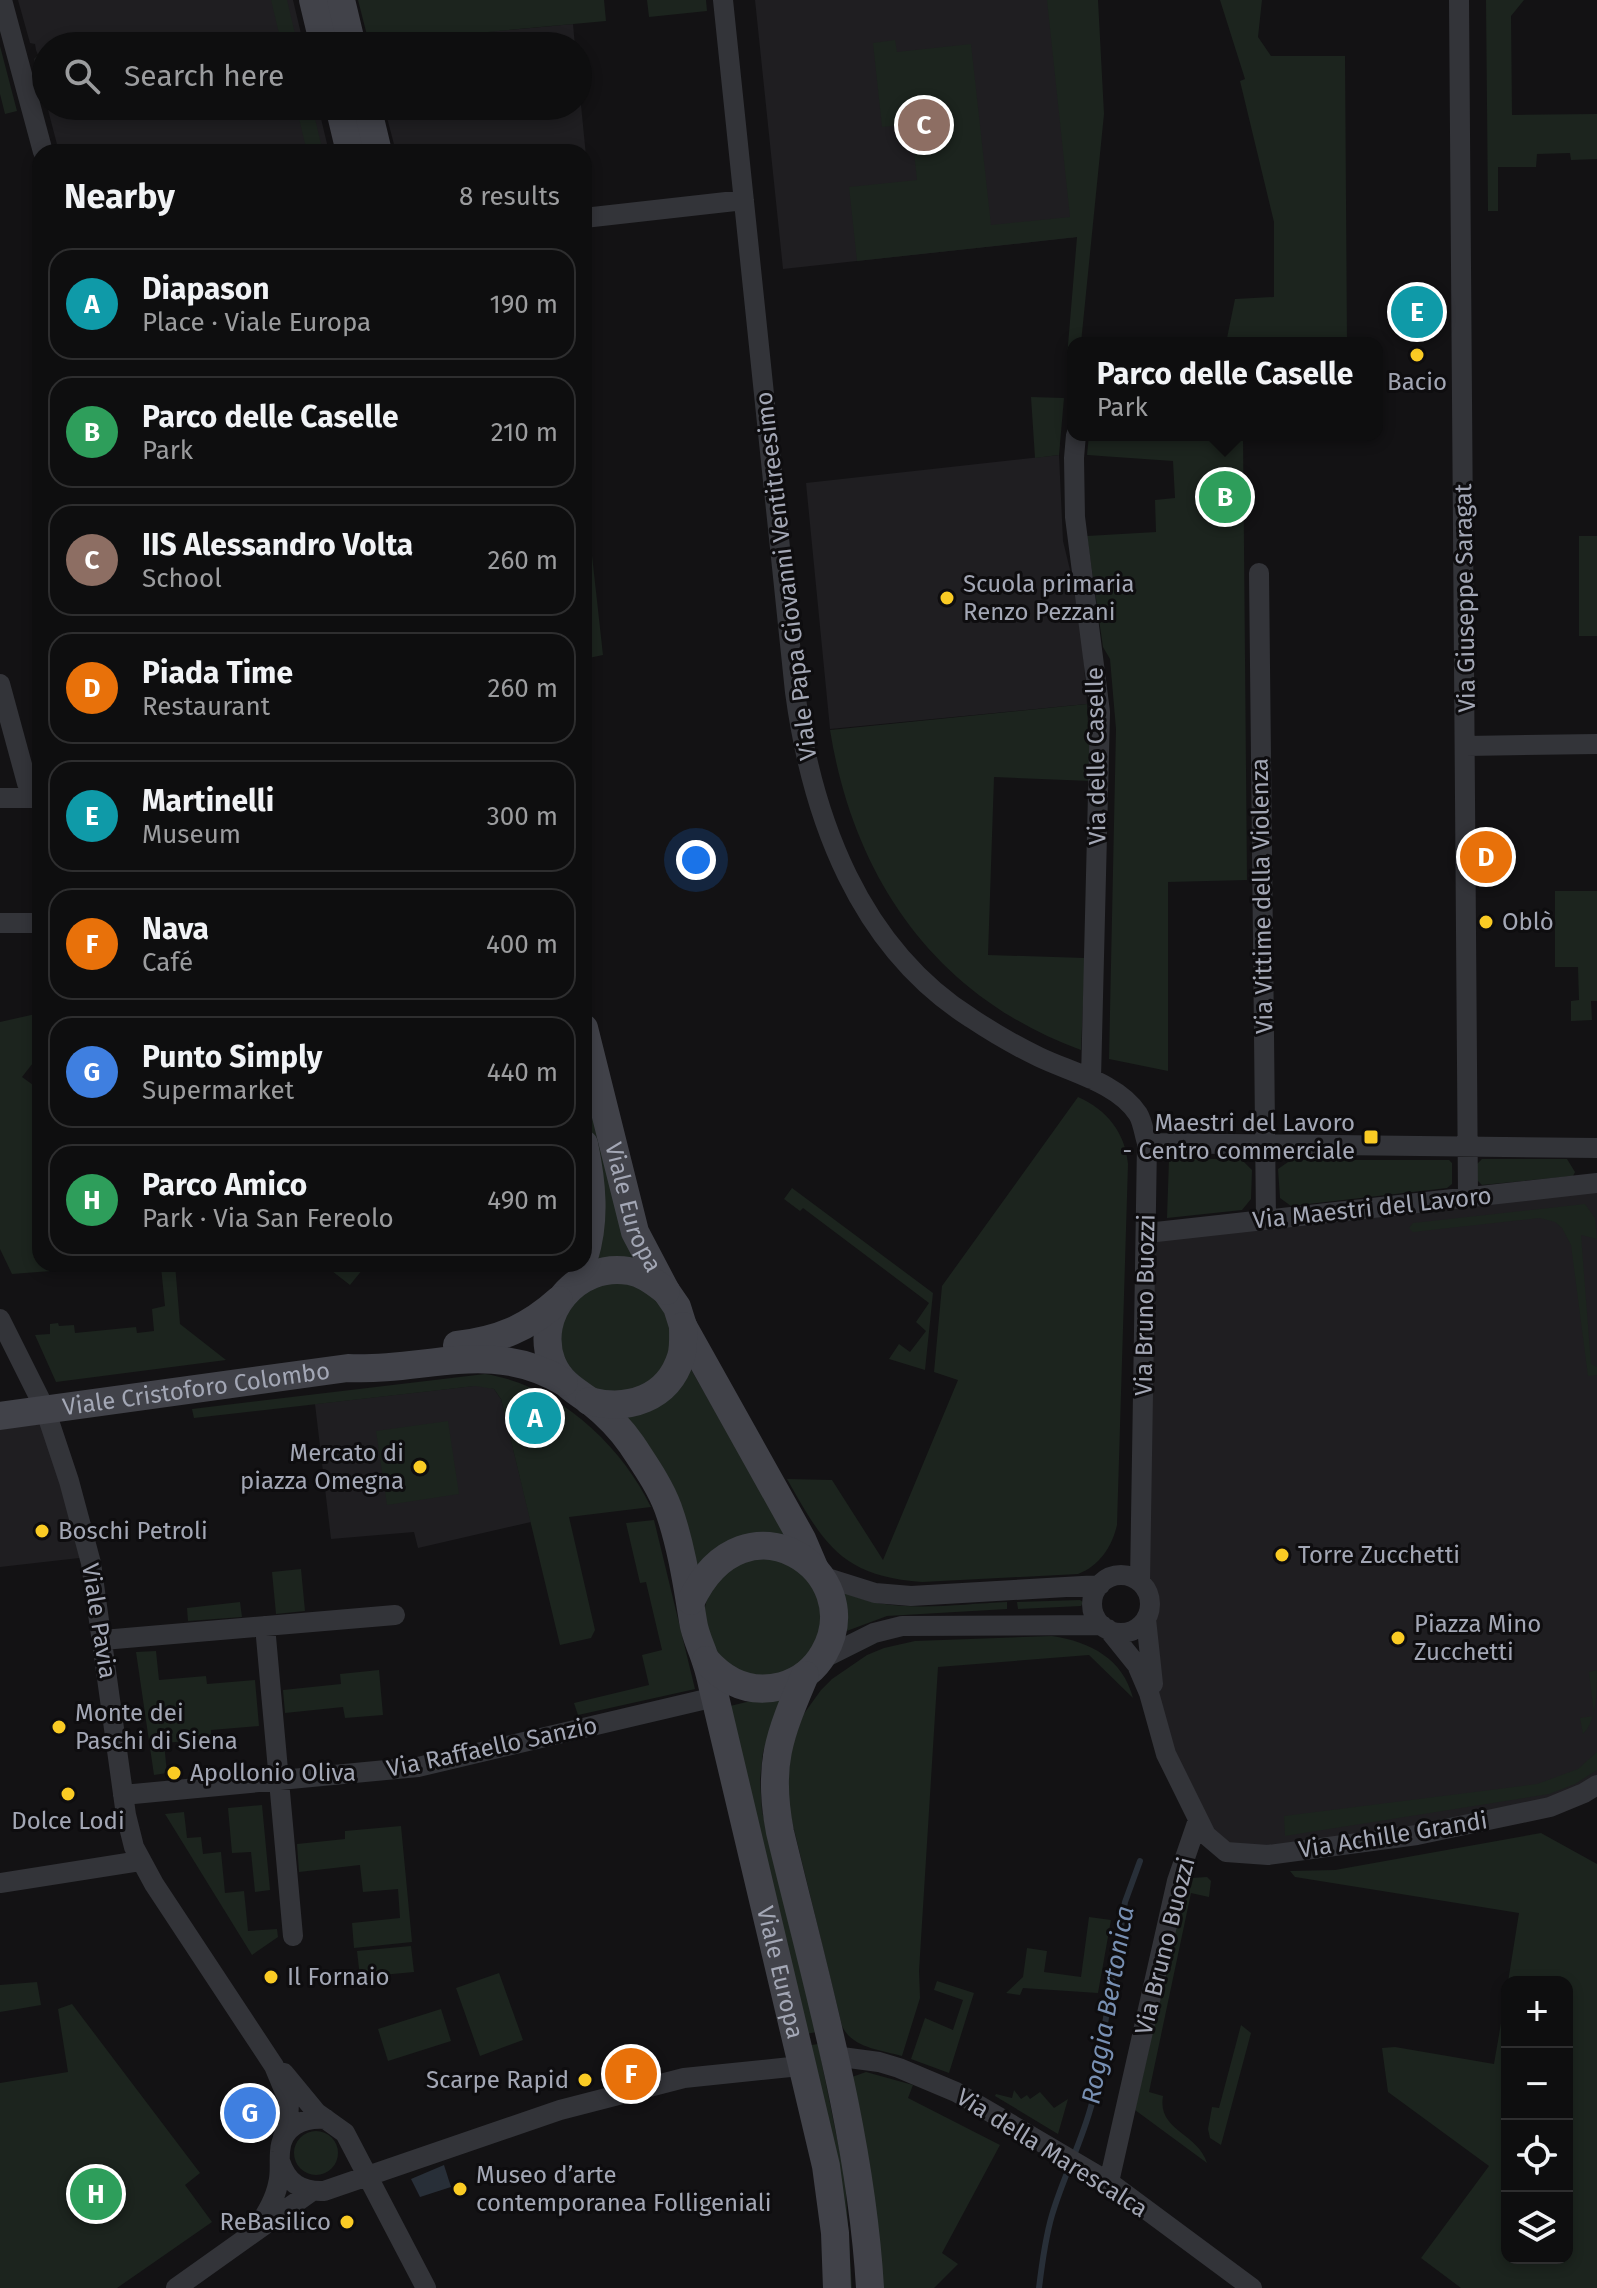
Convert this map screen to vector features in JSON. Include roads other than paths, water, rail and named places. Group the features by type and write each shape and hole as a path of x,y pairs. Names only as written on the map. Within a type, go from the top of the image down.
{"street":[{"path":"2,0 32,111"},
{"path":"313,0 321,32"},
{"path":"341,0 349,32"},
{"name":"Viale Papa Giovanni Ventitreesimo","path":"723,0 802,742 830,840 858,897 887,942 927,986 1006,1039 1114,1092 1138,1114 1147,1143"},
{"name":"Via Giuseppe Saragat","path":"1459,0 1468,1197"},
{"path":"34,120 41,144"},
{"path":"342,120 348,144"},
{"path":"370,120 376,144"},
{"path":"592,217 744,200"},
{"name":"Via delle Caselle","path":"1075,441 1075,517 1100,712 1091,1079"},
{"name":"Via Vittime della Violenza","path":"1259,573 1266,1220"},
{"path":"0,684 32,792"},
{"path":"1466,746 1597,744"},
{"path":"0,798 32,797"},
{"path":"0,923 32,923"},
{"name":"Via Maestri del Lavoro","path":"1147,1143 1591,1148"},
{"name":"Via Bruno Buozzi","path":"1140,1582 1147,1143"},
{"name":"Viale Europa","path":"592,1214 593,1144"},
{"name":"Viale Europa","path":"593,1144 635,1232 677,1307 683,1326 802,1539 829,1592 834,1609 829,1645 812,1668 777,1746 774,1797 783,1847 834,2056 859,2188 870,2288"},
{"path":"1591,1148 1597,1171"},
{"name":"Via Maestri del Lavoro","path":"1147,1233 1597,1183"},
{"name":"Viale Europa","path":"666,1291 650,1278 631,1271 611,1269 574,1276 550,1320 547,1342 552,1363 564,1382 589,1401 630,1443 657,1485 668,1509 691,1601 697,1641 706,1660 828,2177 835,2233 837,2288"},
{"path":"348,1368 390,1353 475,1343 507,1335 534,1321 574,1276"},
{"name":"Viale Pavia","path":"0,1319 45,1409 91,1563 130,1833 140,1861 274,2066 289,2102 288,2124 283,2137"},
{"path":"589,1401 609,1406 630,1405 650,1397 666,1384 681,1357 683,1326"},
{"path":"348,1368 385,1368 483,1358 535,1367 564,1382"},
{"name":"Viale Cristoforo Colombo","path":"0,1416 348,1368"},
{"name":"Via Bruno Buozzi","path":"1107,1581 1135,1539 1142,1514"},
{"path":"691,1601 711,1568 726,1556 743,1548 762,1546 781,1548 799,1555 818,1572 875,1593 911,1596 1107,1581 1125,1575 1140,1582 1149,1597 1146,1619 1156,1716"},
{"path":"1107,1581 1094,1594 1096,1617 1137,1665 1166,1754 1198,1820"},
{"path":"103,1640 395,1615"},
{"path":"715,1697 789,1684 874,1633 902,1626 1105,1627 1118,1633 1129,1632 1146,1619"},
{"path":"265,1626 293,1936"},
{"path":"706,1660 719,1674 735,1684 754,1689"},
{"name":"Via Raffaello Sanzio","path":"123,1795 418,1767 715,1697"},
{"name":"Via Achille Grandi","path":"1198,1820 1206,1835 1226,1852 1268,1855 1447,1829 1550,1807 1597,1785"},
{"name":"Via Bruno Buozzi","path":"1109,2182 1177,1881 1198,1820"},
{"path":"0,1883 140,1861"},
{"name":"Viale Pavia","path":"261,2045 326,2119 337,2124 345,2133 426,2288"},
{"name":"Via della Marescalca","path":"834,2056 879,2062 956,2092 1109,2182 1252,2288"},
{"path":"280,2161 291,2182 312,2191 324,2191 574,2106 684,2078 800,2066"},
{"path":"252,2235 275,2194 283,2137 291,2127 302,2121 326,2119"},
{"path":"338,2185 350,2168 351,2144"},
{"name":"Viale Pavia","path":"338,2185 349,2184 364,2192 390,2220"},
{"path":"176,2288 312,2191"}],"waterway":[{"name":"Roggia Bertonica","path":"1039,2288 1052,2215 1092,2103 1125,1902 1140,1861"}],"place":[{"name":"IIS Alessandro Volta","path":"924,125"},
{"name":"Martinelli","path":"1417,312"},
{"name":"Bacio","path":"1417,355"},
{"name":"Parco delle Caselle","path":"1225,497"},
{"name":"Scuola primaria Renzo Pezzani","path":"947,598"},
{"name":"Piada Time","path":"1486,857"},
{"name":"Oblò","path":"1486,922"},
{"name":"Maestri del Lavoro - Centro commerciale","path":"1371,1137"},
{"name":"Diapason","path":"535,1418"},
{"name":"Mercato di piazza Omegna","path":"420,1467"},
{"name":"Boschi Petroli","path":"42,1531"},
{"name":"Torre Zucchetti","path":"1282,1555"},
{"name":"Piazza Mino Zucchetti","path":"1398,1638"},
{"name":"Monte dei Paschi di Siena","path":"59,1727"},
{"name":"Apollonio Oliva","path":"174,1773"},
{"name":"Dolce Lodi","path":"68,1794"},
{"name":"Il Fornaio","path":"271,1977"},
{"name":"Nava","path":"631,2074"},
{"name":"Scarpe Rapid","path":"585,2080"},
{"name":"Punto Simply","path":"250,2113"},
{"name":"Museo d’arte contemporanea Folligeniali","path":"460,2189"},
{"name":"Parco Amico","path":"96,2194"},
{"name":"ReBasilico","path":"347,2222"}]}
